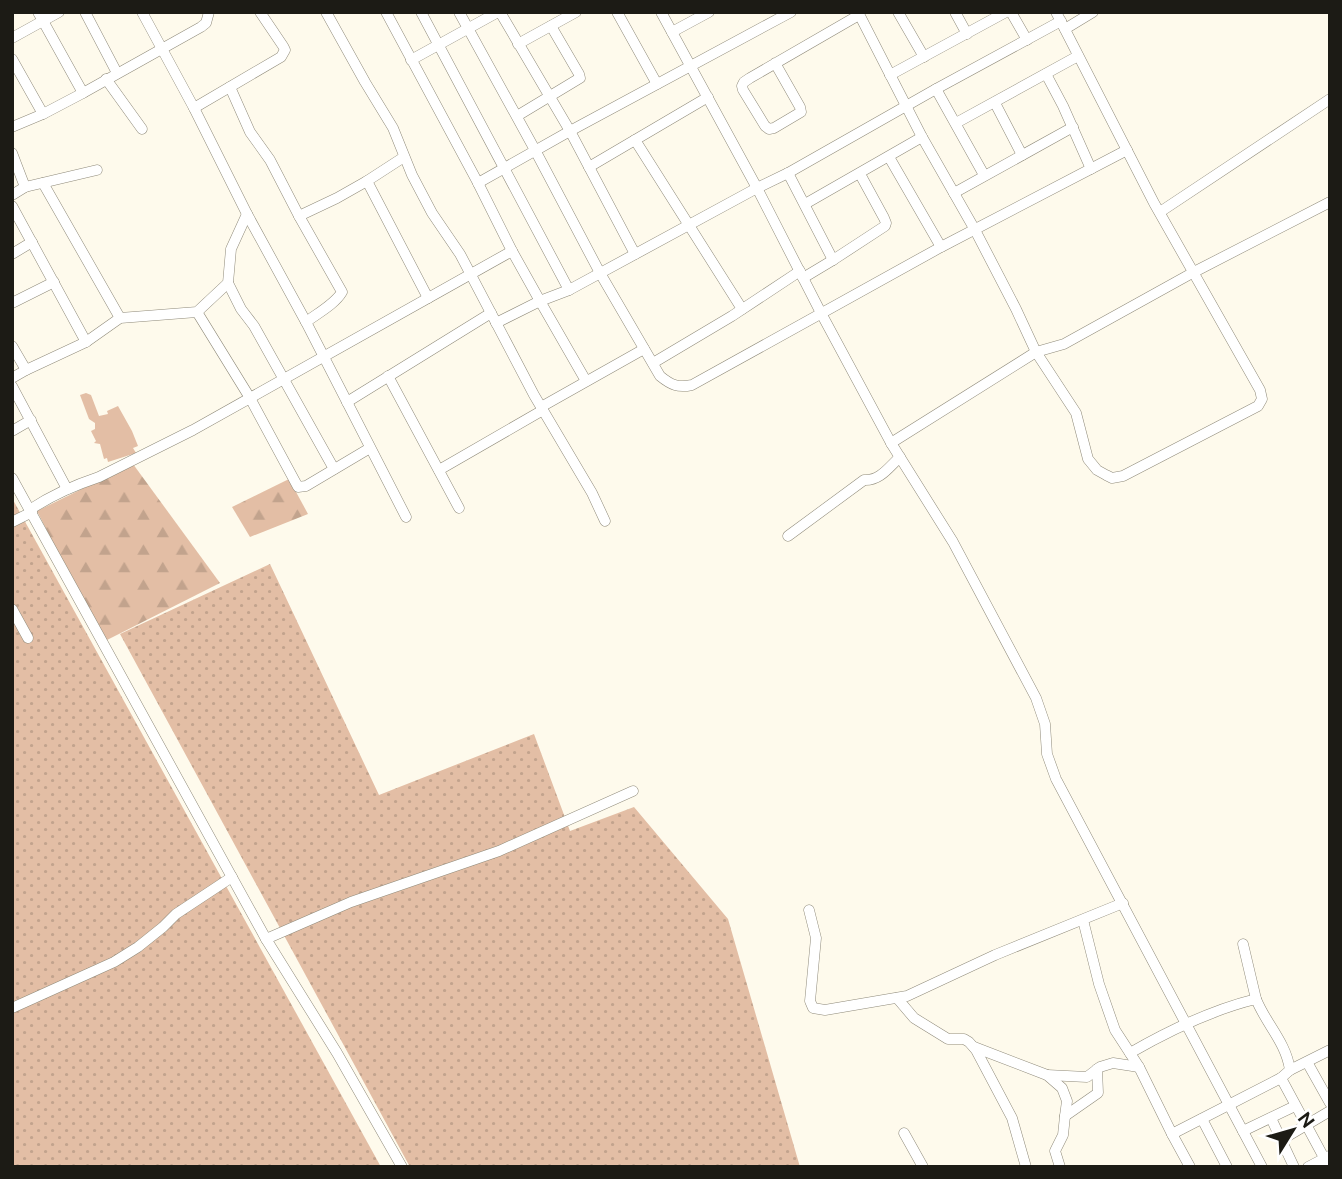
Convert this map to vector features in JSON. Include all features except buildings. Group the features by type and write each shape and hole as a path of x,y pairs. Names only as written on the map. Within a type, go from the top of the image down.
{"street":[{"path":"12,38 41,17 59,12"},
{"path":"85,12 117,73"},
{"path":"142,12 407,517"},
{"path":"12,127 83,93 201,27 206,23 209,12"},
{"path":"194,108 284,53 280,41 260,12"},
{"path":"326,12 386,114 412,176 432,213 460,254 605,521"},
{"path":"386,12 512,251 586,382"},
{"path":"421,12 569,290"},
{"path":"459,12 644,349 660,376 669,384 680,387 692,385 940,247 1127,150"},
{"path":"411,60 499,12 570,131 635,254"},
{"path":"518,44 576,12"},
{"path":"617,12 657,84"},
{"path":"661,12 891,443 953,542 1036,698 1045,724 1047,754 1056,779 1262,1167"},
{"path":"672,32 707,12"},
{"path":"478,183 791,12"},
{"path":"898,12 924,57"},
{"path":"955,12 967,34"},
{"path":"890,75 1006,12"},
{"path":"1012,12 1027,40"},
{"path":"496,323 569,290 788,173 1060,21 1093,12"},
{"path":"775,63 801,112 769,129 743,90 744,82 775,63 858,13 922,137 975,230 1036,352 1076,414 1088,458 1097,470 1112,478 1124,476 1258,406 1262,398 1060,21"},
{"path":"41,17 83,93"},
{"path":"517,116 578,81 580,76 551,26"},
{"path":"956,123 1078,56"},
{"path":"12,59 43,114"},
{"path":"1046,74 1073,127 1090,169"},
{"path":"106,79 142,129"},
{"path":"230,87 250,132 270,160 342,292 306,322"},
{"path":"936,89 984,175"},
{"path":"589,167 708,97"},
{"path":"1160,212 1330,99"},
{"path":"995,103 1022,155"},
{"path":"954,193 1073,127"},
{"path":"805,204 922,137"},
{"path":"635,140 742,309"},
{"path":"12,153 25,187"},
{"path":"299,216 337,198 404,157"},
{"path":"889,157 940,247"},
{"path":"12,195 25,187 97,170"},
{"path":"788,173 833,260"},
{"path":"653,363 801,274 833,260 881,229 886,223 860,174"},
{"path":"367,181 428,298"},
{"path":"43,183 120,318"},
{"path":"891,443 1036,352 1064,344 1194,272 1330,202"},
{"path":"12,206 86,342"},
{"path":"247,214 231,248 228,283 334,470"},
{"path":"12,254 32,242"},
{"path":"12,522 46,499 156,449 512,251"},
{"path":"12,303 54,282"},
{"path":"12,378 86,342 120,318 197,312 228,283"},
{"path":"197,312 250,398 298,487 306,486 370,448"},
{"path":"347,402 491,313"},
{"path":"12,346 26,370"},
{"path":"439,470 644,349"},
{"path":"388,376 459,508"},
{"path":"12,386 67,489"},
{"path":"12,431 31,420"},
{"path":"788,536 864,480 879,477 900,457"},
{"path":"12,478 266,939 402,1167"},
{"path":"12,609 28,638"},
{"path":"266,939 351,902 499,851 633,791"},
{"path":"12,1008 114,962 163,928 176,914 232,877"},
{"path":"808,910 816,938 810,1002 813,1007 825,1010 897,998 916,992 995,955 1123,903"},
{"path":"1083,920 1115,1030 1139,1067 1190,1167"},
{"path":"1243,944 1256,999 1281,1042 1290,1070"},
{"path":"897,998 914,1018 948,1039 964,1038 974,1046 1047,1075 1087,1077 1097,1069 1113,1063 1139,1067"},
{"path":"1130,1053 1186,1023 1256,999"},
{"path":"974,1046 1012,1118 1026,1167"},
{"path":"1172,1134 1281,1079 1290,1070 1330,1050"},
{"path":"1307,1062 1330,1103"},
{"path":"1065,1116 1098,1093 1097,1069"},
{"path":"1047,1075 1062,1088 1067,1101 1063,1135 1055,1151 1060,1167"},
{"path":"1281,1079 1328,1160 1308,1167"},
{"path":"1243,1131 1295,1106"},
{"path":"1281,1140 1330,1111"},
{"path":"1270,1118 1294,1167"},
{"path":"1202,1119 1227,1167"},
{"path":"904,1133 923,1167"}],"green space":[{"path":"80,395 91,395 99,416 108,414 107,411 118,406 138,446 133,448 136,453 108,462 107,458 104,459 100,444 94,443 96,441 91,431 95,429 95,423 89,419"},
{"path":"133,464 220,583 103,642 37,511"},
{"path":"289,479 308,514 250,537 232,507"},
{"path":"12,498 381,1167 12,1167"},
{"path":"270,564 379,795 534,734 570,831 634,807 728,919 800,1167 410,1167 120,634"}]}
